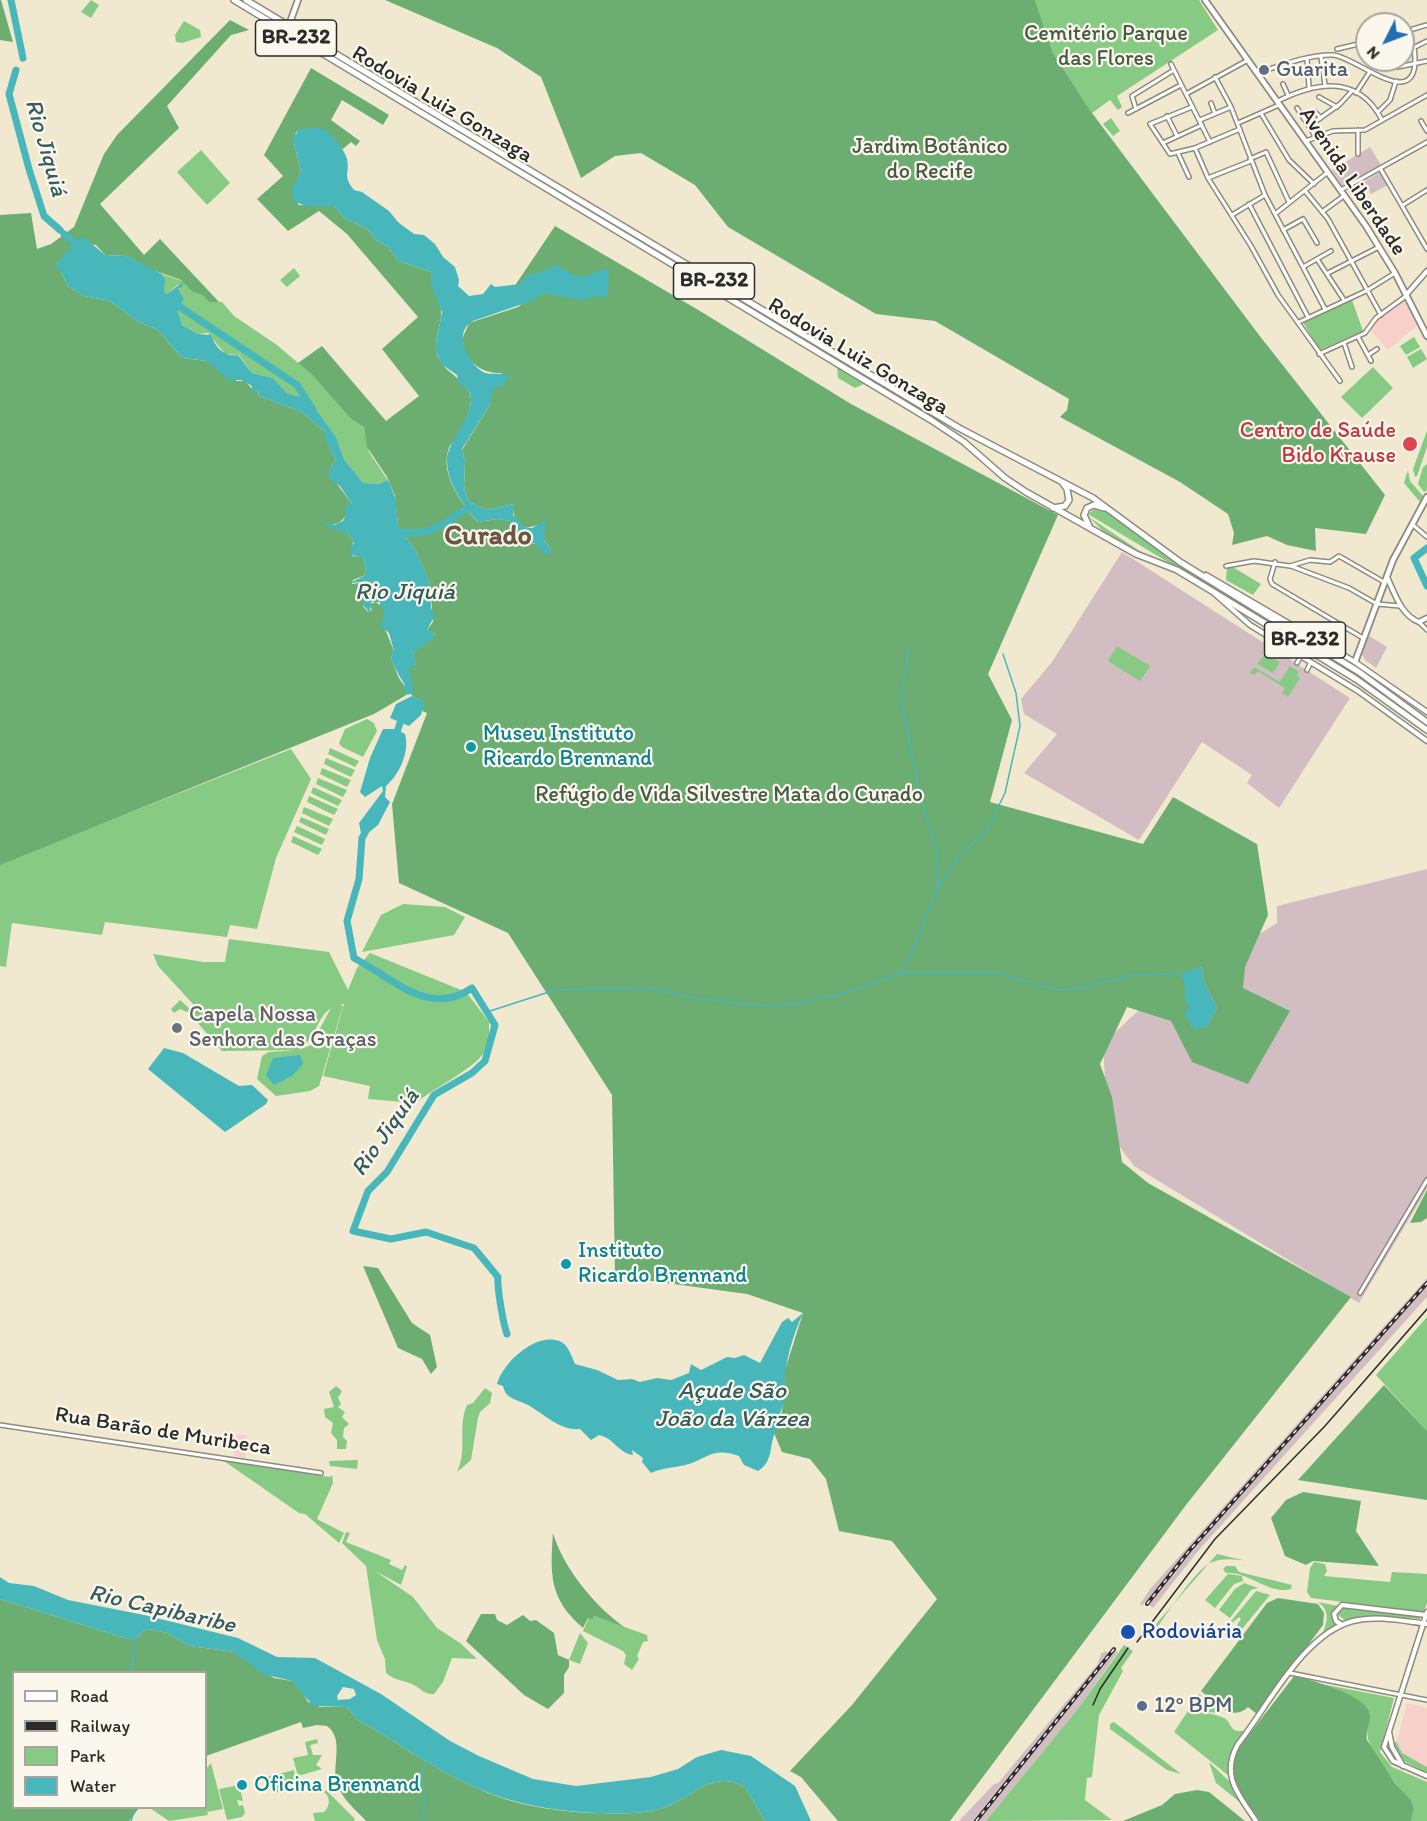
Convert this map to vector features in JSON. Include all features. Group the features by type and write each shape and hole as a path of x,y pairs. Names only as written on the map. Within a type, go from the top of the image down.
{"highway":[{"name":"Rodovia Luiz Gonzaga","path":"234,0 932,420 964,442 1005,478 1052,508 1136,554 1177,570 1356,679 1427,730"},
{"name":"Rodovia Luiz Gonzaga","path":"246,0 950,423 1061,480 1109,509 1180,562 1359,672 1427,722"},
{"path":"1052,508 1065,506 1069,500 1067,489 1061,480"},
{"path":"1092,531 1085,521 1084,515 1087,508 1094,505 1109,509"}],"main road":[{"path":"289,25 298,0"},
{"name":"Avenida Liberdade","path":"1205,0 1345,195 1395,273 1427,336"},
{"path":"1355,662 1387,577 1411,524 1424,506 1427,497"}],"street":[{"path":"1337,49 1355,45"},
{"path":"1257,74 1306,59 1330,55 1353,60 1369,73 1396,81 1410,77 1414,72"},
{"path":"1321,57 1325,85"},
{"path":"1306,59 1309,87"},
{"path":"1185,94 1248,60"},
{"path":"1415,63 1427,62"},
{"path":"1171,64 1210,142"},
{"path":"1136,109 1131,98 1134,94 1174,70"},
{"path":"1309,126 1354,92 1369,73"},
{"path":"1215,77 1232,107 1265,195 1325,309"},
{"path":"1378,112 1390,100 1396,81"},
{"path":"1283,84 1288,95"},
{"path":"1128,112 1181,85"},
{"path":"1238,123 1262,115 1288,95 1309,87 1325,85 1337,85 1354,92 1378,112 1382,120"},
{"path":"1306,141 1333,131 1373,127 1427,95"},
{"path":"1319,97 1337,106"},
{"path":"1211,103 1215,114"},
{"path":"1192,107 1152,123 1150,127 1170,154 1195,148 1240,129"},
{"path":"1200,120 1232,107"},
{"path":"1297,108 1315,136"},
{"path":"1315,112 1321,118"},
{"path":"1262,115 1289,160 1314,183"},
{"path":"1167,116 1177,136"},
{"path":"1421,121 1427,131"},
{"path":"1162,144 1202,125"},
{"path":"1358,130 1358,154"},
{"path":"1341,190 1427,142"},
{"path":"1195,148 1208,178 1278,296 1299,322 1318,354 1340,381"},
{"path":"1208,178 1265,152 1289,202"},
{"path":"1178,153 1189,177"},
{"path":"1380,168 1427,249"},
{"path":"1275,214 1328,172"},
{"path":"1402,205 1427,190"},
{"path":"1305,191 1322,212 1381,315"},
{"path":"1232,215 1265,195"},
{"path":"1322,212 1345,195"},
{"path":"1249,204 1308,317"},
{"path":"1282,230 1303,219 1317,243"},
{"path":"1328,273 1379,247"},
{"path":"1303,267 1331,251"},
{"path":"1317,259 1344,300"},
{"path":"1318,354 1365,333 1381,315 1406,296 1427,270"},
{"path":"1299,322 1366,291 1395,273"},
{"path":"1358,336 1371,361"},
{"path":"1344,343 1352,367"},
{"path":"1368,355 1377,349"},
{"path":"1411,524 1427,537"},
{"path":"1290,566 1310,560 1330,562 1339,556 1385,583"},
{"path":"1226,566 1254,561 1275,562 1348,588 1377,604 1400,606"},
{"path":"1180,562 1233,590 1355,662 1427,712"},
{"path":"1275,562 1270,583 1363,638"},
{"path":"1387,577 1400,606 1427,630"},
{"path":"1210,590 1239,617 1358,691 1427,741"},
{"path":"1419,622 1427,618"},
{"path":"1296,663 1301,656"},
{"path":"1307,670 1311,662"},
{"path":"1360,1293 1427,1180"},
{"name":"Rua Barão de Muribeca","path":"0,1425 321,1473"},
{"path":"1342,1625 1336,1621 1334,1614 1342,1605 1427,1614 1385,1742 1386,1753 1393,1761 1427,1776"},
{"path":"1256,1821 1230,1781 1234,1752 1290,1673 1319,1639 1342,1625 1374,1619 1425,1623"},
{"path":"1290,1673 1427,1700"},
{"path":"1242,1728 1254,1725"},
{"path":"1389,1731 1392,1747 1404,1766"}],"shaded area":[{"path":"1370,147 1381,165 1343,186 1332,170"},
{"path":"1380,172 1388,185 1371,194 1364,182"},
{"path":"1405,299 1417,326 1388,350 1370,330 1373,324"},
{"path":"1122,552 1350,698 1279,808 1247,783 1252,775 1202,742 1139,840 1024,773 1057,734 1024,714 1021,699 1052,662"},
{"path":"1368,635 1387,647 1376,668 1365,660 1362,654"},
{"path":"1427,869 1427,1189 1359,1303 1134,1166 1108,1131 1103,1044 1142,1007 1277,923 1277,906"},
{"path":"1427,1278 1427,1297 1198,1551 1153,1608 1145,1602 1142,1606 1140,1604 1151,1588"},
{"path":"236,1434 247,1435 245,1458 234,1456"},
{"path":"1112,1648 1118,1652 1077,1710 986,1821 959,1821 994,1784 998,1783 1097,1665 1101,1654 1105,1651 1108,1653"},
{"path":"1407,1703 1427,1708 1427,1767 1402,1753 1396,1745"}],"green space":[{"path":"1,0 13,42 0,40"},
{"path":"91,0 99,5 91,18 81,12"},
{"name":"Jardim Botânico do Recife","path":"385,0 1035,0 1053,53 1092,113 1259,335 1385,495 1366,534 1315,528 1316,551 1287,545 1267,536 1232,545 1234,533 1228,514 1180,482 1060,417 1067,410 1069,399 935,321 876,314 728,227 695,185 641,153 615,156 581,178 541,77 497,48"},
{"name":"Cemitério Parque das Flores","path":"1035,0 1199,0 1218,30 1117,96 1122,107 1118,110 1110,100 1092,113 1053,53"},
{"path":"230,20 249,30 231,35 167,106 179,128 100,204 144,255 160,239 219,302 209,302 202,295 193,292 181,280 150,269 127,256 105,255 96,245 74,243 64,259 57,263 68,286 84,296 110,301 137,321 158,330 182,358 207,361 237,381 245,381 254,391 258,390 259,396 302,412 325,432 325,439 336,460 331,467 335,481 352,504 339,523 325,524 348,533 353,541 352,556 364,557 366,575 353,580 352,584 371,581 376,585 376,594 367,594 363,606 368,612 372,610 369,604 376,602 384,608 385,629 394,651 391,658 408,694 374,714 0,865 0,215 31,213 37,249 51,244 74,227 104,154 117,135"},
{"path":"184,21 200,30 201,37 182,43 176,42 175,35"},
{"name":"Refúgio de Vida Silvestre Mata do Curado","path":"311,68 389,115 383,125 342,100 331,120 360,141 356,146 351,142 343,149 323,131 313,129 296,132 294,143 301,172 298,180 298,205 334,206 344,218 367,229 377,241 387,246 399,261 431,272 441,311 436,343 437,354 442,364 467,388 471,400 462,429 449,448 447,468 459,498 478,522 497,519 512,521 520,533 520,546 528,542 551,549 544,540 544,531 538,525 526,528 517,520 513,512 514,504 487,510 468,501 464,486 465,462 462,450 491,403 491,391 502,373 481,369 471,361 464,348 463,339 469,323 518,307 524,302 516,284 555,226 700,311 851,404 1058,515 988,674 1012,720 990,802 1143,844 1173,797 1257,844 1268,915 1245,967 1243,988 1290,1011 1248,1084 1192,1062 1171,1021 1127,1007 1100,1064 1112,1097 1122,1162 1148,1183 1351,1297 1186,1505 950,1821 838,1821 801,1777 790,1771 852,1705 937,1599 892,1541 839,1531 826,1479 810,1459 782,1452 774,1433 777,1418 782,1412 785,1370 803,1313 747,1294 615,1276 612,1095 508,933 399,883 392,804 427,713 422,711 424,702 412,696 406,679 408,667 416,664 413,653 435,634 427,630 433,622 430,584 416,551 398,527 395,496 387,477 367,447 364,427 351,419 311,374 298,363 322,346 386,421 419,396 382,349 418,317 347,234 319,211 288,231 257,199 283,176 264,155","holes":["1202,967 1203,980 1217,1008 1206,1028 1199,1026 1197,1030 1190,1024 1190,1005 1186,1003 1186,974"]},
{"path":"1111,118 1120,131 1113,136 1103,124"},
{"path":"201,150 230,183 207,205 177,172"},
{"path":"294,268 300,276 287,287 280,280"},
{"path":"162,274 185,282 193,292 202,295 209,302 222,302 234,316 277,345 311,374 351,419 364,427 369,452 389,482 386,480 380,484 363,483 344,459 336,437 314,406 301,397 287,393 273,378 252,373 239,355 225,354 208,333 198,334 182,325 178,311 184,299 178,288 179,284 167,294 164,291"},
{"path":"1352,300 1363,331 1320,350 1302,321"},
{"path":"1414,337 1420,347 1406,355 1400,346"},
{"path":"1421,349 1427,359 1413,368 1407,357"},
{"path":"837,367 866,383 855,388 838,378"},
{"path":"1373,367 1393,388 1362,418 1341,397"},
{"path":"1427,431 1427,447 1415,477 1413,469"},
{"path":"1427,464 1427,490 1424,492 1418,484 1423,467"},
{"path":"1408,470 1410,481 1423,496 1420,502 1404,483"},
{"path":"1095,509 1109,513 1191,573 1181,570 1088,514"},
{"path":"1089,517 1150,558 1104,532"},
{"path":"1231,566 1261,584 1253,595 1226,580 1227,567"},
{"path":"1117,646 1150,666 1140,681 1108,661"},
{"path":"1265,654 1280,662 1273,673 1257,664"},
{"path":"1290,666 1299,672 1297,676 1300,678 1288,697 1282,693 1285,688 1258,671 1255,675 1250,673 1254,667 1280,682"},
{"path":"367,719 374,723 377,731 363,757 342,747 339,743 345,729"},
{"path":"330,748 359,761 355,767 328,754"},
{"path":"291,749 311,779 276,858 257,929 230,925 227,937 105,922 102,935 12,923 6,967 0,966 0,864"},
{"path":"326,758 355,770 351,777 324,764"},
{"path":"322,768 351,780 347,787 320,774"},
{"path":"318,778 347,790 343,797 316,784"},
{"path":"313,787 342,800 338,806 311,793"},
{"path":"309,796 338,809 334,815 307,802"},
{"path":"304,807 333,819 329,826 302,813"},
{"path":"301,817 329,829 326,835 299,822"},
{"path":"297,826 325,839 322,845 294,832"},
{"path":"293,836 322,849 318,855 291,842"},
{"path":"403,904 445,907 465,917 454,935 362,952 381,915"},
{"path":"229,939 329,952 348,990 357,968 370,953 466,992 489,1022 487,1047 476,1062 416,1103 368,1099 370,1086 323,1076 344,1004 341,1004 343,1006 319,1086 310,1091 276,1096 257,1079 262,1056 269,1052 296,1050 222,1051 196,1021 193,1004 158,966 153,954 204,962 225,962","holes":["331,1008 311,1045 298,1050 309,1040"]},
{"path":"180,1000 191,1010 189,1013 180,1009 174,1013 171,1009"},
{"path":"1427,1190 1427,1218 1421,1222 1410,1223"},
{"path":"363,1266 378,1268 412,1323 430,1335 437,1367 431,1374 422,1359 398,1348"},
{"path":"1427,1317 1427,1431 1376,1375"},
{"path":"1384,1385 1427,1431 1427,1500 1298,1480"},
{"path":"336,1386 342,1391 338,1398 341,1404 338,1407 345,1412 342,1417 349,1424 344,1428 343,1437 347,1441 346,1449 337,1449 337,1440 331,1433 333,1423 325,1417 324,1409 334,1407 329,1392"},
{"path":"485,1388 492,1393 490,1403 480,1412 478,1418 471,1460 457,1472 462,1455 463,1422 467,1405 473,1403"},
{"path":"221,1459 330,1477 332,1475 333,1483 317,1519 344,1533 339,1543 305,1514 299,1513"},
{"path":"358,1460 357,1469 330,1466 329,1461"},
{"path":"1303,1492 1361,1501 1356,1531 1379,1566 1313,1561 1306,1565 1285,1556 1271,1518 1286,1500"},
{"path":"346,1532 350,1533 346,1542 391,1560 389,1564 402,1570 405,1565 407,1566 401,1585 375,1571 413,1597 437,1628 460,1643 477,1659 452,1658 443,1682 434,1694 386,1673 385,1659 377,1640 366,1566 342,1543"},
{"path":"553,1533 564,1560 581,1585 624,1627 594,1616 592,1619 588,1618 583,1628 564,1607 554,1585 552,1573"},
{"path":"1217,1554 1247,1561 1223,1560 1214,1561 1208,1565"},
{"path":"1314,1562 1325,1564 1327,1571 1324,1576 1390,1582 1392,1572 1427,1574 1427,1603 1424,1612 1311,1598 1307,1592 1310,1568"},
{"path":"1208,1565 1174,1603 1197,1574"},
{"path":"1226,1566 1235,1566 1239,1572 1292,1585 1291,1589 1275,1589 1234,1573 1226,1573 1223,1569"},
{"path":"1228,1574 1242,1576 1243,1581 1234,1584 1215,1608 1205,1600"},
{"path":"1244,1583 1258,1588 1251,1590 1230,1618 1219,1610 1235,1589"},
{"path":"1256,1591 1270,1595 1242,1629 1237,1625 1241,1619 1239,1617 1231,1621"},
{"path":"1278,1598 1318,1604 1324,1613 1323,1625 1257,1714 1248,1707 1235,1713 1229,1712 1201,1691 1267,1603"},
{"path":"0,1599 128,1639 135,1639 143,1631 150,1629 167,1633 190,1646 234,1652 274,1678 292,1681 299,1686 308,1702 320,1707 347,1707 358,1720 434,1766 495,1796 539,1807 569,1811 641,1812 666,1807 703,1787 723,1781 745,1787 765,1821 366,1821 339,1789 336,1777 335,1738 327,1726 317,1725 303,1728 301,1722 207,1756 207,1671 12,1671 12,1809 138,1809 129,1821 0,1821"},
{"path":"1318,1602 1338,1606 1333,1616 1338,1625 1322,1635 1326,1613"},
{"path":"1174,1603 1158,1626 1150,1631"},
{"path":"1343,1607 1421,1615 1420,1619 1376,1616 1345,1620 1338,1615 1339,1610"},
{"path":"481,1614 495,1614 497,1620 507,1625 523,1615 530,1621 536,1620 554,1633 558,1655 569,1660 569,1667 564,1675 564,1693 548,1709 524,1695 466,1641"},
{"path":"594,1616 647,1635 648,1641 643,1642 637,1656 639,1659 632,1670 624,1664 626,1655 623,1651 583,1631 589,1617"},
{"path":"580,1633 588,1643 580,1664 569,1660"},
{"path":"1124,1645 1133,1651 1121,1668 1123,1671 1099,1715 1092,1777 1087,1778 1085,1800 1112,1820 986,1821 1077,1710"},
{"path":"1295,1675 1347,1694 1365,1705 1370,1716 1367,1740 1394,1782 1411,1800 1414,1809 1411,1821 1257,1821 1237,1787 1234,1779 1234,1760 1237,1750"},
{"path":"1321,1684 1394,1698 1380,1752 1392,1767 1427,1782 1427,1821 1411,1821 1414,1809 1411,1800 1375,1755 1367,1735 1368,1726"},
{"path":"1199,1694 1223,1713 1205,1712 1192,1703"},
{"path":"1192,1705 1224,1718 1234,1730 1249,1729 1235,1751 1229,1776 1174,1732"},
{"path":"1114,1722 1181,1774 1167,1770 1110,1729 1110,1724"},
{"path":"317,1739 318,1743 310,1745 313,1755 322,1755 316,1765 322,1769 298,1776 293,1758 308,1755 305,1742"},
{"path":"1396,1741 1402,1753 1427,1767 1427,1773 1404,1761 1393,1746"},
{"path":"1209,1762 1230,1782 1241,1803 1216,1783"},
{"path":"211,1763 223,1809 207,1812 208,1815 169,1821 151,1809 207,1809 207,1768"},
{"path":"294,1770 295,1778 299,1780 298,1787 274,1793 271,1780 264,1782 263,1778"},
{"path":"239,1785 243,1801 237,1800 239,1806 243,1805 245,1813 242,1817 227,1820 219,1789"},
{"path":"326,1790 355,1819 354,1821 315,1821 313,1813 324,1812 328,1807 329,1799 324,1792"},
{"path":"1197,1790 1209,1792 1245,1821 1123,1821 1162,1805 1175,1794"}],"water":[{"path":"319,128 332,136 343,150 348,164 347,178 354,190 362,192 389,211 399,223 414,234 424,235 435,244 443,257 455,267 459,280 458,286 469,296 483,294 491,284 495,287 520,284 526,275 539,273 556,265 579,276 603,269 609,271 608,294 603,298 597,296 581,300 543,293 534,300 473,321 464,332 464,347 477,368 485,373 506,374 508,378 503,385 493,389 491,403 462,449 465,462 464,486 468,501 487,510 514,504 513,515 526,528 532,528 546,520 544,540 551,549 550,555 544,553 534,543 520,546 520,533 511,521 497,519 478,522 453,485 447,460 449,451 470,408 471,398 468,390 459,384 457,375 441,364 435,348 442,312 431,285 431,272 399,261 387,246 377,241 367,229 344,218 334,206 305,206 294,201 292,189 301,172 293,139 299,129"},
{"name":"Rio Jiquiá","path":"84,237 105,255 127,256 162,274 165,279 164,291 167,294 183,282 182,287 178,288 184,299 178,311 182,325 198,334 211,335 221,351 229,355 238,355 252,373 273,378 287,393 301,397 314,406 336,437 344,459 363,483 380,484 386,480 389,482 396,500 398,527 416,551 424,569 430,584 431,608 435,615 427,630 434,633 434,638 413,653 417,663 405,671 410,691 391,658 394,651 389,633 380,625 384,608 380,607 380,602 371,602 370,613 363,605 367,594 376,593 376,585 371,581 350,583 366,575 364,558 351,555 350,548 354,543 348,533 325,526 326,523 335,525 343,521 346,513 345,505 352,504 340,486 329,478 329,470 336,460 325,440 325,432 302,412 259,396 258,390 251,392 252,386 241,380 229,380 207,361 182,358 158,330 137,321 110,301 84,296 68,286 55,265 76,242"},
{"path":"412,696 425,702 421,715 409,726 390,718 396,704"},
{"path":"383,729 396,729 405,734 405,755 395,776 386,786 385,797 390,802 378,825 362,838 359,823 383,791 382,786 365,797 360,792 370,758"},
{"path":"1202,967 1203,980 1217,1008 1206,1028 1199,1027 1197,1031 1190,1024 1190,1020 1186,1019 1185,1013 1190,1006 1186,1003 1184,980 1179,974"},
{"path":"164,1048 183,1053 239,1086 252,1085 268,1100 266,1104 225,1132 148,1069"},
{"path":"300,1055 303,1064 292,1076 274,1085 266,1075 273,1058"},
{"name":"Açude São João da Várzea","path":"803,1313 787,1361 783,1401 777,1419 779,1427 775,1432 767,1461 758,1471 744,1465 739,1456 724,1452 712,1454 689,1464 651,1473 642,1462 643,1458 632,1450 633,1455 623,1451 609,1439 599,1435 591,1440 580,1429 559,1425 528,1405 509,1397 503,1386 497,1384 512,1359 530,1345 550,1339 565,1345 575,1364 597,1370 618,1380 632,1379 640,1382 657,1378 671,1380 689,1373 691,1364 701,1370 727,1357 735,1358 744,1355 760,1363 782,1322 788,1318 792,1322"},
{"name":"Rio Capibaribe","path":"0,1577 9,1583 34,1586 68,1600 144,1615 238,1638 277,1657 315,1658 381,1694 450,1741 533,1779 576,1786 651,1777 678,1769 697,1757 721,1750 751,1756 795,1786 811,1821 765,1821 745,1787 723,1781 703,1786 666,1807 641,1812 569,1811 509,1800 465,1783 434,1766 358,1720 347,1707 313,1706 292,1681 263,1674 234,1652 190,1646 167,1633 150,1629 143,1631 135,1639 128,1639 0,1599","holes":["343,1687 354,1689 356,1695 350,1699 338,1700 337,1696"]}],"waterway":[{"name":"Rio Jiquiá","path":"11,0 23,58"},
{"name":"Rio Jiquiá","path":"16,70 9,94 29,169 44,216 60,230"},
{"name":"Rio Jiquiá","path":"64,234 82,248"},
{"name":"Rio Jiquiá","path":"174,303 297,385 313,410"},
{"path":"395,531 425,532 466,509"},
{"path":"1427,548 1414,558 1427,586"},
{"path":"909,648 901,696 920,797 937,849 938,885"},
{"path":"901,971 909,960 938,887 959,856 986,832 1005,793 1020,726 1016,693 1003,654"},
{"name":"Rio Jiquiá","path":"405,661 409,691"},
{"name":"Rio Jiquiá","path":"395,738 403,714"},
{"name":"Rio Jiquiá","path":"361,962 354,958 347,921 359,879 362,838 366,831"},
{"name":"Rio Jiquiá","path":"363,963 415,994 429,998 443,999 457,996 472,988 495,1025 485,1061 472,1073 434,1095 387,1172 368,1191 353,1231 391,1239 426,1232 474,1248 498,1277 498,1289 507,1334"},
{"path":"487,1012 555,990 649,988 699,999 777,1007 842,994 900,973 997,973 1057,990 1078,989 1133,975 1179,974"},
{"path":"132,1671 135,1638"},
{"path":"422,1821 425,1798 421,1774 426,1760"},
{"path":"131,1821 135,1809"}],"tram line":[{"path":"1137,1642 1215,1539 1325,1426 1427,1309"},
{"path":"1093,1705 1100,1689 1128,1648"}],"railway":[{"path":"1147,1604 1189,1551 1427,1283"},
{"path":"976,1821 1114,1649"}],"place":[{"name":"Guarita","path":"1264,70"},
{"name":"Centro de Saúde Bido Krause","path":"1410,444"},
{"name":"Museu Instituto Ricardo Brennand","path":"471,747"},
{"name":"Capela Nossa Senhora das Graças","path":"177,1028"},
{"name":"Instituto Ricardo Brennand","path":"566,1264"},
{"name":"Rodoviária","path":"1128,1632"},
{"name":"12º BPM","path":"1142,1706"},
{"name":"Oficina Brennand","path":"242,1785"}],"district":[{"name":"Curado","path":"488,537"}]}
